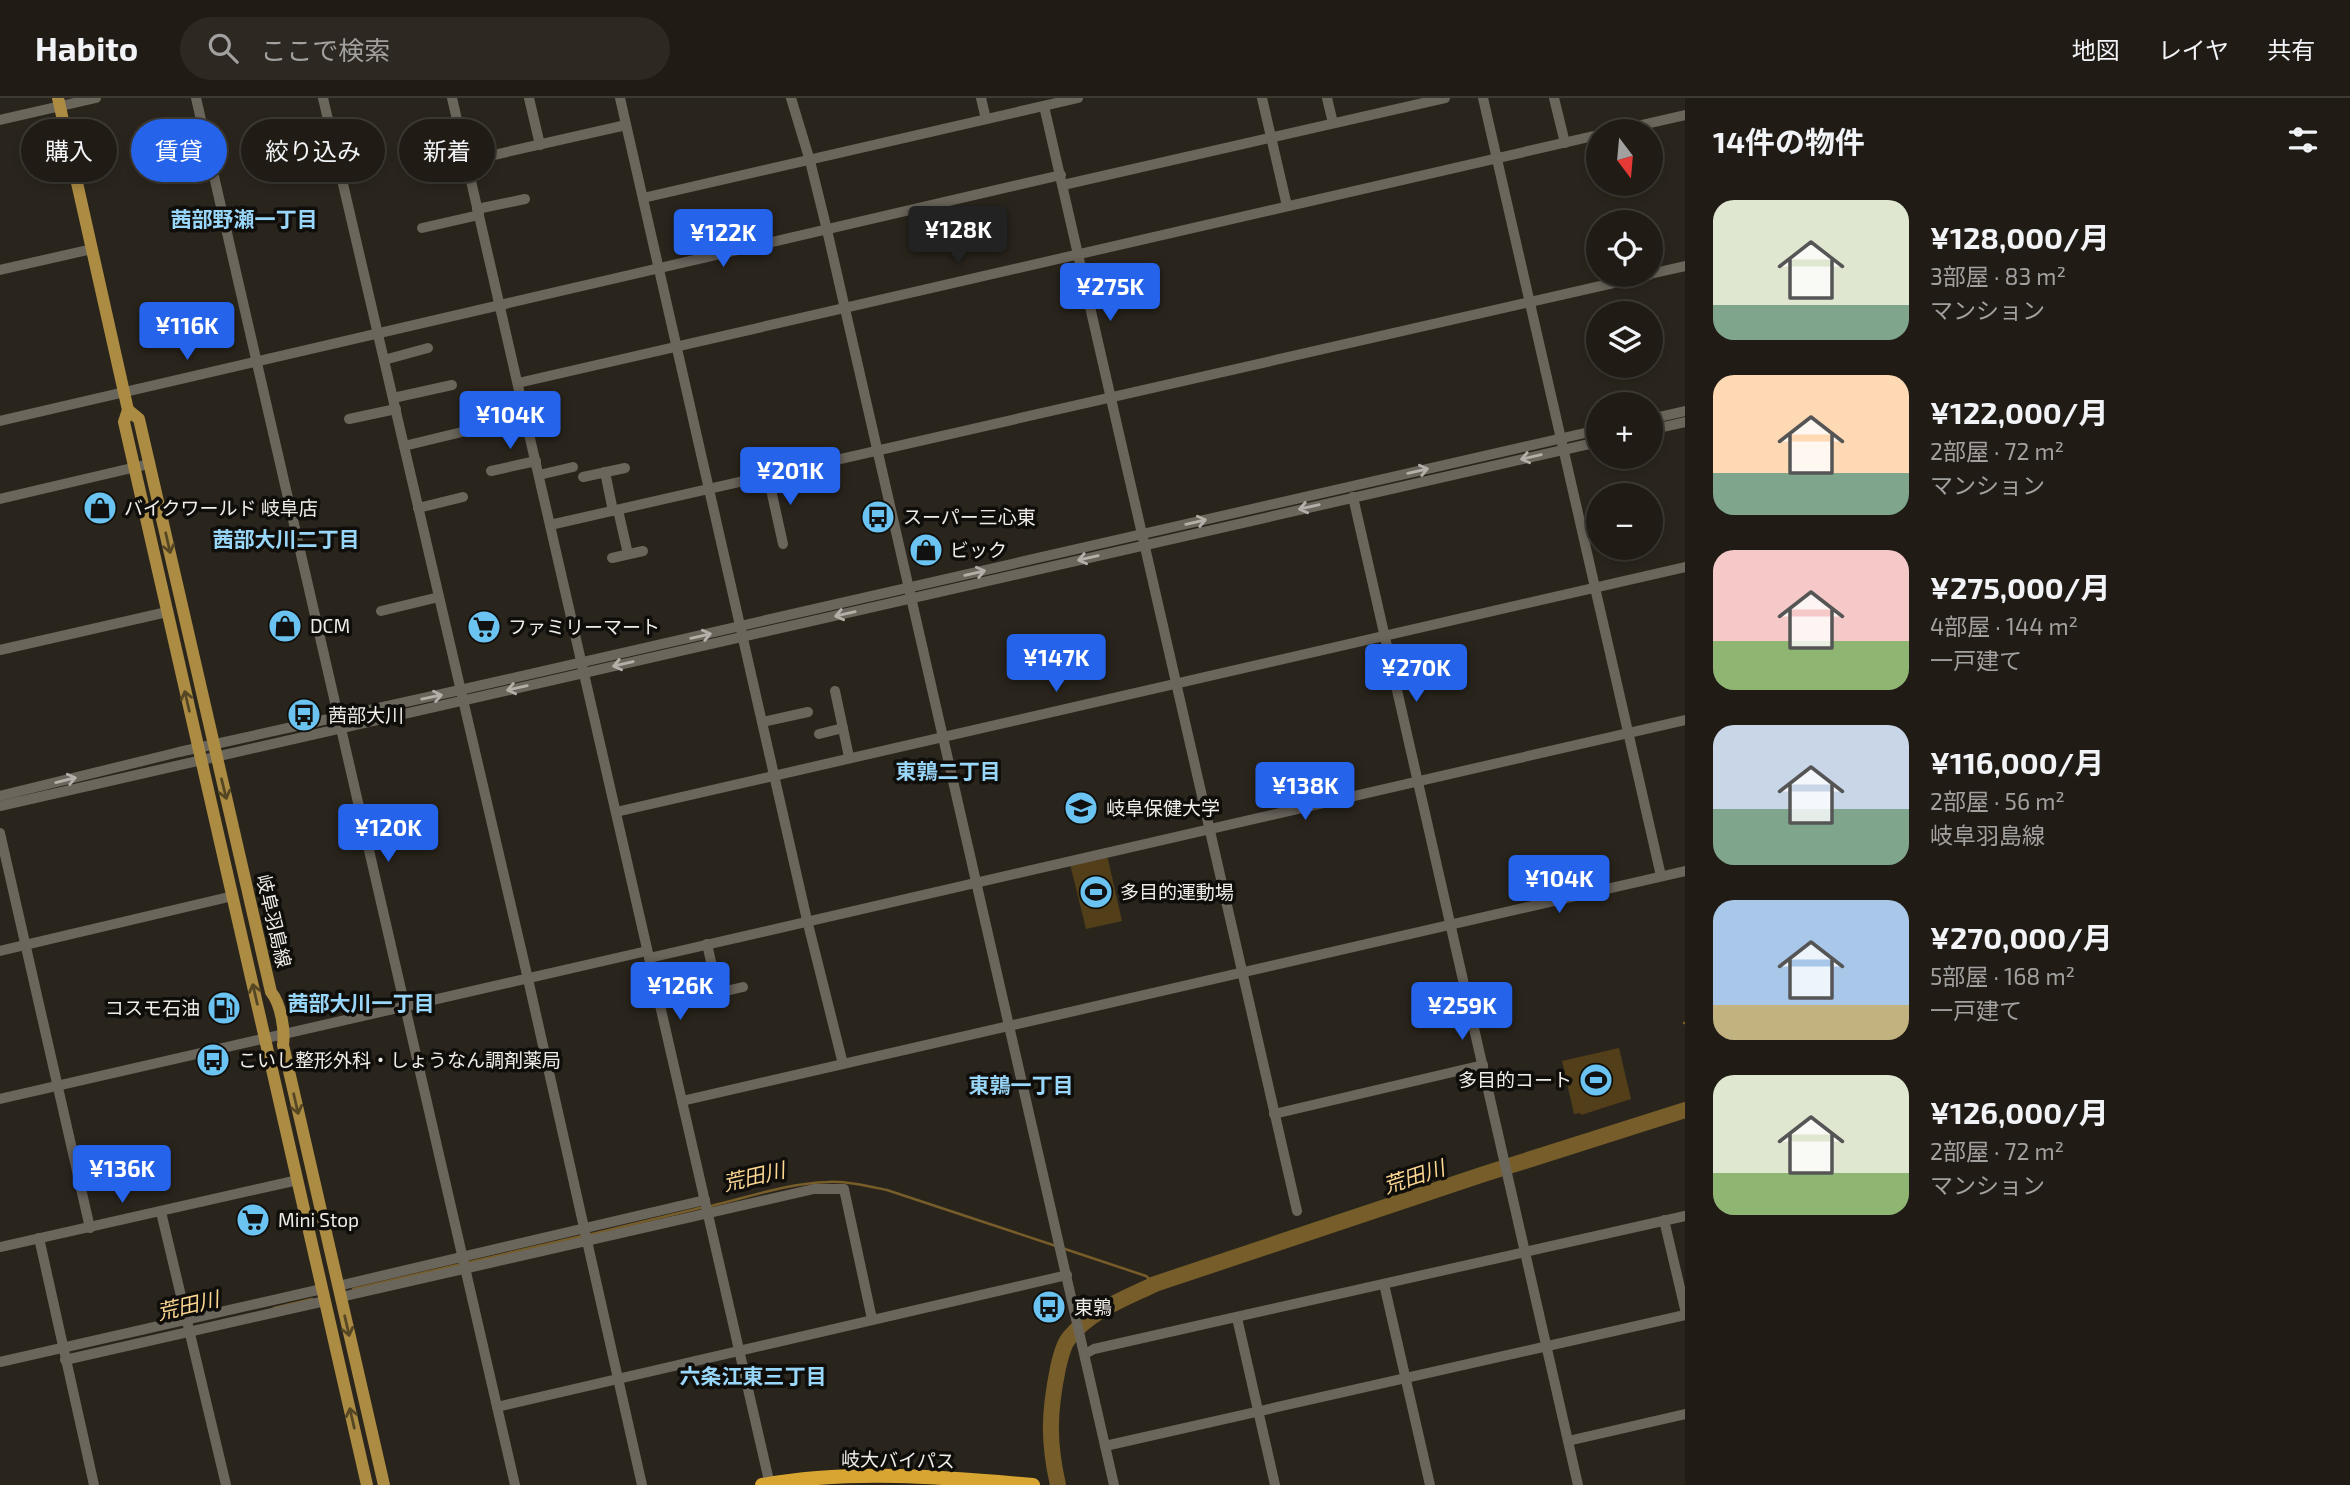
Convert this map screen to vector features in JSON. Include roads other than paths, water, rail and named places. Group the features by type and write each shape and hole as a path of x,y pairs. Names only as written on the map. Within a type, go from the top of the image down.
{"highway":[{"name":"岐大バイパス","path":"768,1485 836,1478 921,1477 1033,1485"}],"main road":[{"name":"岐阜羽島線","path":"59,102 128,410 124,422 367,1485"},
{"name":"岐阜羽島線","path":"128,410 139,419 271,992 276,998 284,1035 282,1045 384,1485"}],"street":[{"path":"0,120 59,102 96,98"},
{"path":"196,98 515,1485"},
{"path":"323,98 528,979 642,1485"},
{"path":"452,98 457,119"},
{"path":"529,98 540,145"},
{"path":"620,98 807,920 843,1064"},
{"path":"791,98 827,230 1114,1485"},
{"path":"981,98 986,119"},
{"path":"643,198 1079,98"},
{"path":"1262,98 1287,206"},
{"path":"1327,98 1333,123"},
{"path":"0,421 659,267 1445,98"},
{"path":"1483,98 1661,876"},
{"path":"1554,98 1565,143"},
{"path":"1044,106 1297,1210"},
{"path":"1663,120 1685,115"},
{"path":"495,155 626,125"},
{"path":"518,383 1586,138"},
{"path":"472,182 707,1207 768,1485"},
{"path":"422,228 525,199"},
{"path":"0,270 92,249"},
{"path":"1663,272 1685,267"},
{"path":"550,525 1597,287"},
{"path":"384,360 428,348"},
{"path":"349,419 452,385"},
{"path":"1663,416 1685,411"},
{"path":"1663,427 1685,422"},
{"path":"404,446 462,432"},
{"path":"742,632 908,588 1353,497 1561,444 1586,435"},
{"path":"0,796 199,754 341,729 462,696 582,668 742,632 911,600 1143,540 1561,444 1586,443"},
{"path":"491,471 536,461"},
{"path":"0,499 149,464"},
{"path":"539,475 573,467"},
{"path":"583,477 625,468"},
{"path":"605,472 628,554"},
{"path":"768,475 783,544"},
{"path":"418,508 463,497"},
{"path":"1353,497 1578,1485"},
{"path":"612,558 643,551"},
{"path":"616,812 942,735 1685,567"},
{"path":"381,611 439,597"},
{"path":"0,650 167,612"},
{"path":"835,691 849,757"},
{"path":"215,751 339,717 462,696"},
{"path":"762,722 808,712"},
{"path":"0,1100 528,979 707,944 1685,720"},
{"path":"819,734 843,728"},
{"path":"0,806 199,754"},
{"path":"0,833 90,1228"},
{"path":"682,1101 1685,871"},
{"path":"0,951 233,896"},
{"path":"707,944 718,993"},
{"path":"704,996 743,987"},
{"path":"1274,1114 1483,1065"},
{"path":"0,1247 298,1180"},
{"path":"339,1292 707,1207 814,1189 844,1189 872,1319"},
{"path":"161,1212 226,1485"},
{"path":"1084,1350 1685,1216"},
{"path":"1664,1220 1685,1309"},
{"path":"39,1238 94,1485"},
{"path":"497,1407 1067,1275"},
{"path":"1384,1284 1430,1485"},
{"path":"65,1360 188,1326 324,1295"},
{"path":"1105,1447 1685,1315"},
{"path":"1237,1318 1275,1485"},
{"path":"0,1362 188,1326"},
{"path":"1568,1441 1685,1414"}],"waterway":[{"name":"荒田川","path":"1058,1485 1051,1426 1059,1364 1069,1338 1098,1313 1155,1284 1685,1110"},
{"name":"荒田川","path":"711,1206 799,1185 850,1183 887,1190 1056,1246"},
{"name":"荒田川","path":"588,1235 704,1207"},
{"name":"荒田川","path":"353,1289 582,1236"},
{"name":"荒田川","path":"1062,1248 1146,1276 1155,1284"},
{"name":"荒田川","path":"274,1308 312,1299"}],"place":[{"name":"バイクワールド 岐阜店","path":"100,508"},
{"name":"スーパー三心東","path":"878,517"},
{"name":"ビック","path":"926,550"},
{"name":"DCM","path":"285,626"},
{"name":"ファミリーマート","path":"484,627"},
{"name":"茜部大川","path":"304,715"},
{"name":"岐阜保健大学","path":"1081,808"},
{"name":"多目的運動場","path":"1096,892"},
{"name":"コスモ石油","path":"224,1008"},
{"name":"こいし整形外科・しょうなん調剤薬局","path":"213,1060"},
{"name":"多目的コート","path":"1596,1080"},
{"name":"Mini Stop","path":"253,1220"},
{"name":"東鶉","path":"1049,1307"}],"district":[{"name":"茜部野瀬一丁目","path":"244,220"},
{"name":"茜部大川二丁目","path":"286,540"},
{"name":"東鶉二丁目","path":"948,772"},
{"name":"茜部大川一丁目","path":"361,1004"},
{"name":"東鶉一丁目","path":"1021,1086"},
{"name":"六条江東三丁目","path":"753,1377"}]}
